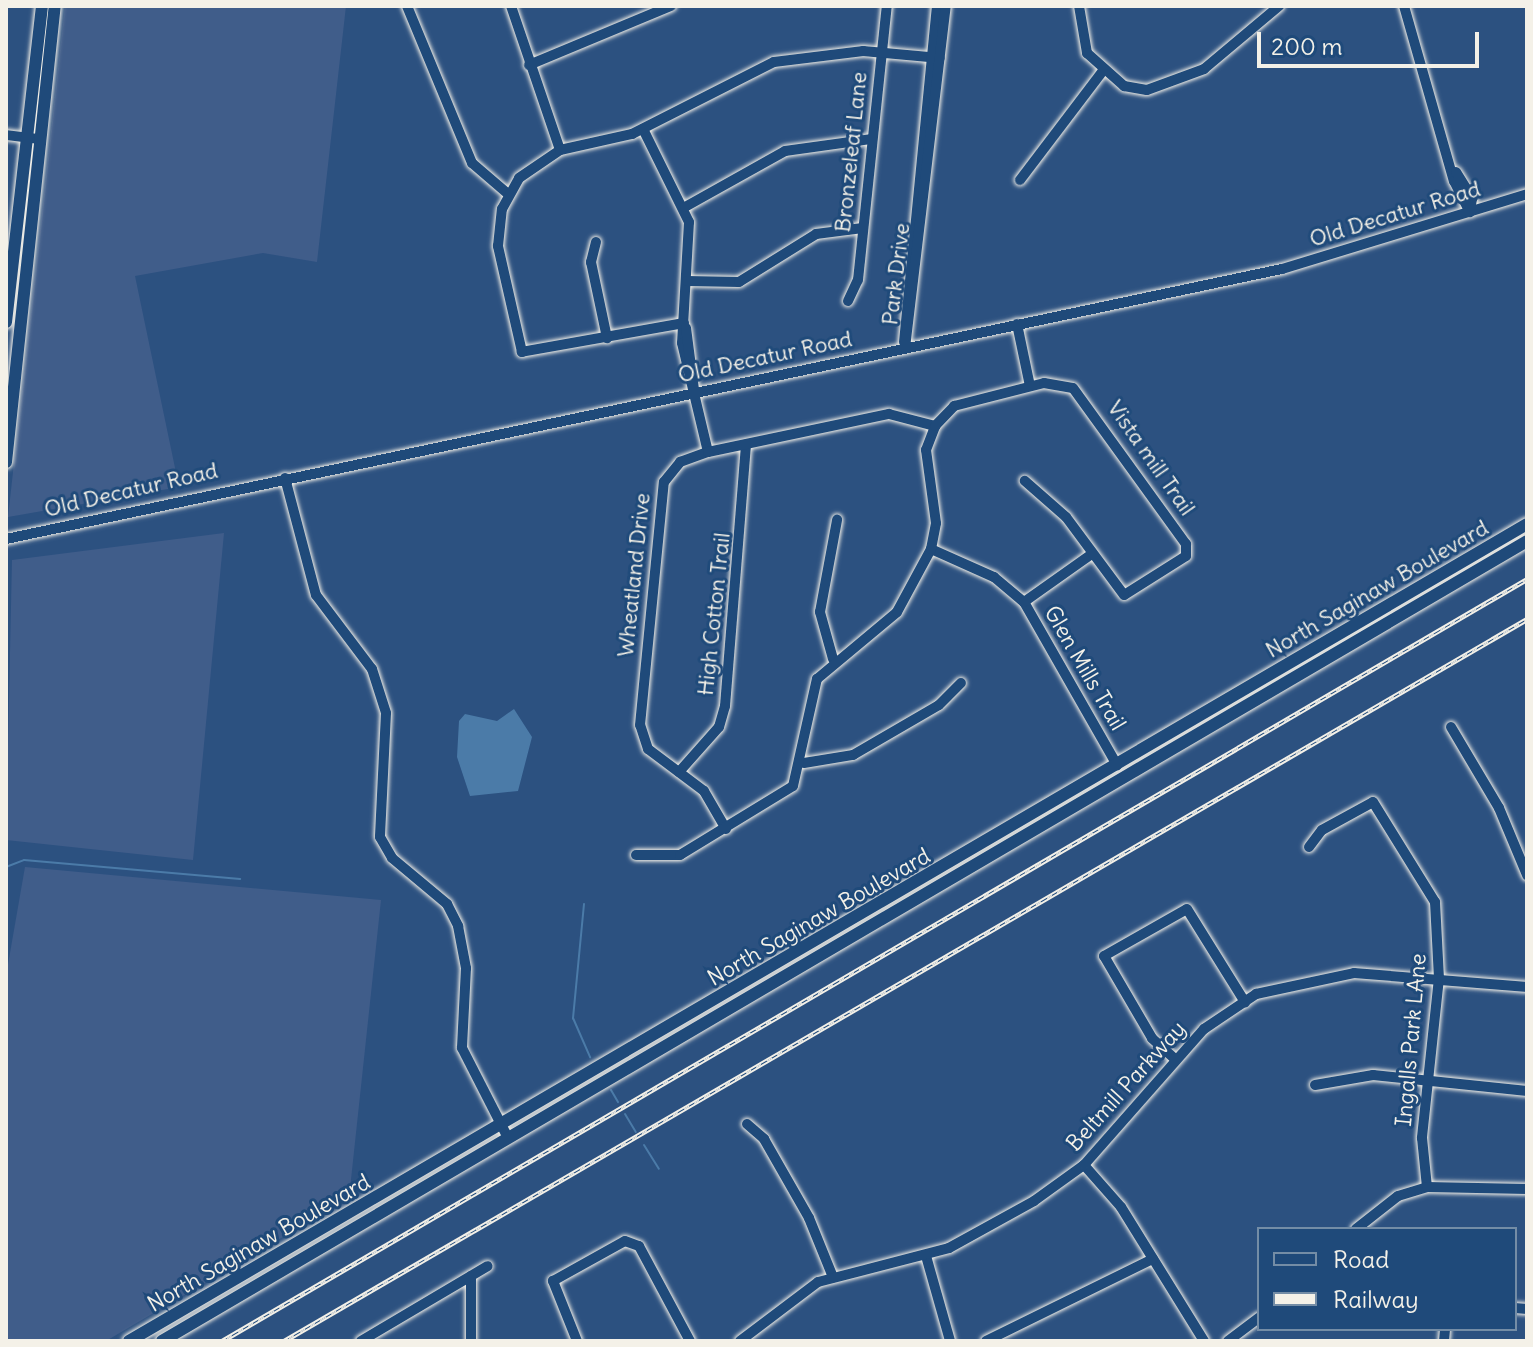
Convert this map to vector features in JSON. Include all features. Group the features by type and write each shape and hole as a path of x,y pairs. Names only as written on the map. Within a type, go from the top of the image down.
{"main road":[{"path":"33,138 42,6"},
{"path":"6,462 12,299 33,138 55,6"},
{"path":"6,322 12,299"},
{"name":"North Saginaw Boulevard","path":"129,1341 1527,524"},
{"name":"North Saginaw Boulevard","path":"162,1341 1527,541"}],"street":[{"path":"407,6 472,163 508,194"},
{"path":"511,6 560,150"},
{"path":"529,65 671,6"},
{"name":"Bronzeleaf Lane","path":"848,301 863,228 887,6"},
{"name":"Park Drive","path":"936,58 937,6"},
{"name":"Park Drive","path":"905,348 936,58 946,6"},
{"path":"1079,6 1081,42 1102,72 1147,90 1181,83 1279,6"},
{"path":"1404,6 1470,212"},
{"path":"684,323 522,352 498,246 508,194 530,167 560,150 643,129 774,62 882,52 936,58"},
{"path":"1020,180 1102,72"},
{"path":"643,129 685,207 687,281 684,323 697,371 694,392 708,452"},
{"path":"6,135 33,138"},
{"path":"685,207 785,151 872,139"},
{"name":"Old Decatur Road","path":"6,539 1282,269 1527,194"},
{"path":"687,281 739,282 816,234 863,228"},
{"path":"596,242 591,262 607,338"},
{"path":"636,855 680,855 785,795 804,763 812,690 833,659 897,612 931,549 936,523 925,464 935,426 966,400 1030,386 1017,324"},
{"name":"Vista mill Trail","path":"1030,386 1067,385 1088,403 1186,544 1186,556 1124,595 1089,556"},
{"name":"Wheatland Drive","path":"726,829 704,791 648,749 639,713 661,493 673,467 708,452 889,414 935,426"},
{"name":"High Cotton Trail","path":"679,772 719,727 725,706 746,445"},
{"path":"285,478 316,595 372,669 386,713 380,837 392,858 447,904 458,926 466,968 462,1048 508,1138"},
{"path":"1024,602 1089,556 1066,517 1025,481"},
{"path":"833,659 820,612 837,520"},
{"name":"Glen Mills Trail","path":"931,549 994,577 1024,602 1117,765"},
{"path":"804,763 853,755 939,705 961,683"},
{"path":"1451,727 1499,808 1527,875"},
{"name":"Ingalls Park LAne","path":"1309,847 1322,830 1373,802 1428,883 1439,978 1422,1138 1427,1187"},
{"path":"1175,1059 1152,1038 1104,956 1187,909 1245,1002"},
{"name":"Beltmill Parkway","path":"740,1341 833,1277 926,1256 990,1228 1084,1165 1175,1059 1245,1002 1306,979 1354,973 1527,987"},
{"path":"1315,1085 1373,1075 1527,1091"},
{"path":"747,1124 779,1165 833,1277"},
{"path":"1084,1165 1153,1259 1204,1341"},
{"path":"1359,1227 1398,1196 1427,1187 1527,1189"},
{"path":"577,1341 553,1281 625,1241 645,1255 690,1341"},
{"path":"926,1256 950,1341"},
{"path":"986,1341 1153,1259"},
{"path":"361,1341 488,1266"},
{"path":"471,1276 471,1341"},
{"path":"1228,1341 1257,1319"}],"shaded area":[{"path":"65,6 346,6 317,262 263,253 135,276 179,487 8,517"},
{"path":"224,533 193,860 6,840 12,560"},
{"path":"514,709 532,737 518,791 470,796 457,757 459,721 465,714 497,721"},
{"path":"25,867 381,900 349,1198 106,1341 6,1341 6,976"}],"waterway":[{"path":"6,867 24,860 240,879"},
{"path":"584,904 573,1018 590,1057"},
{"path":"611,1090 618,1102"},
{"path":"625,1114 636,1132"},
{"path":"644,1145 659,1169"}],"railway":[{"path":"222,1341 1527,579"},
{"path":"284,1341 1527,619"}]}
